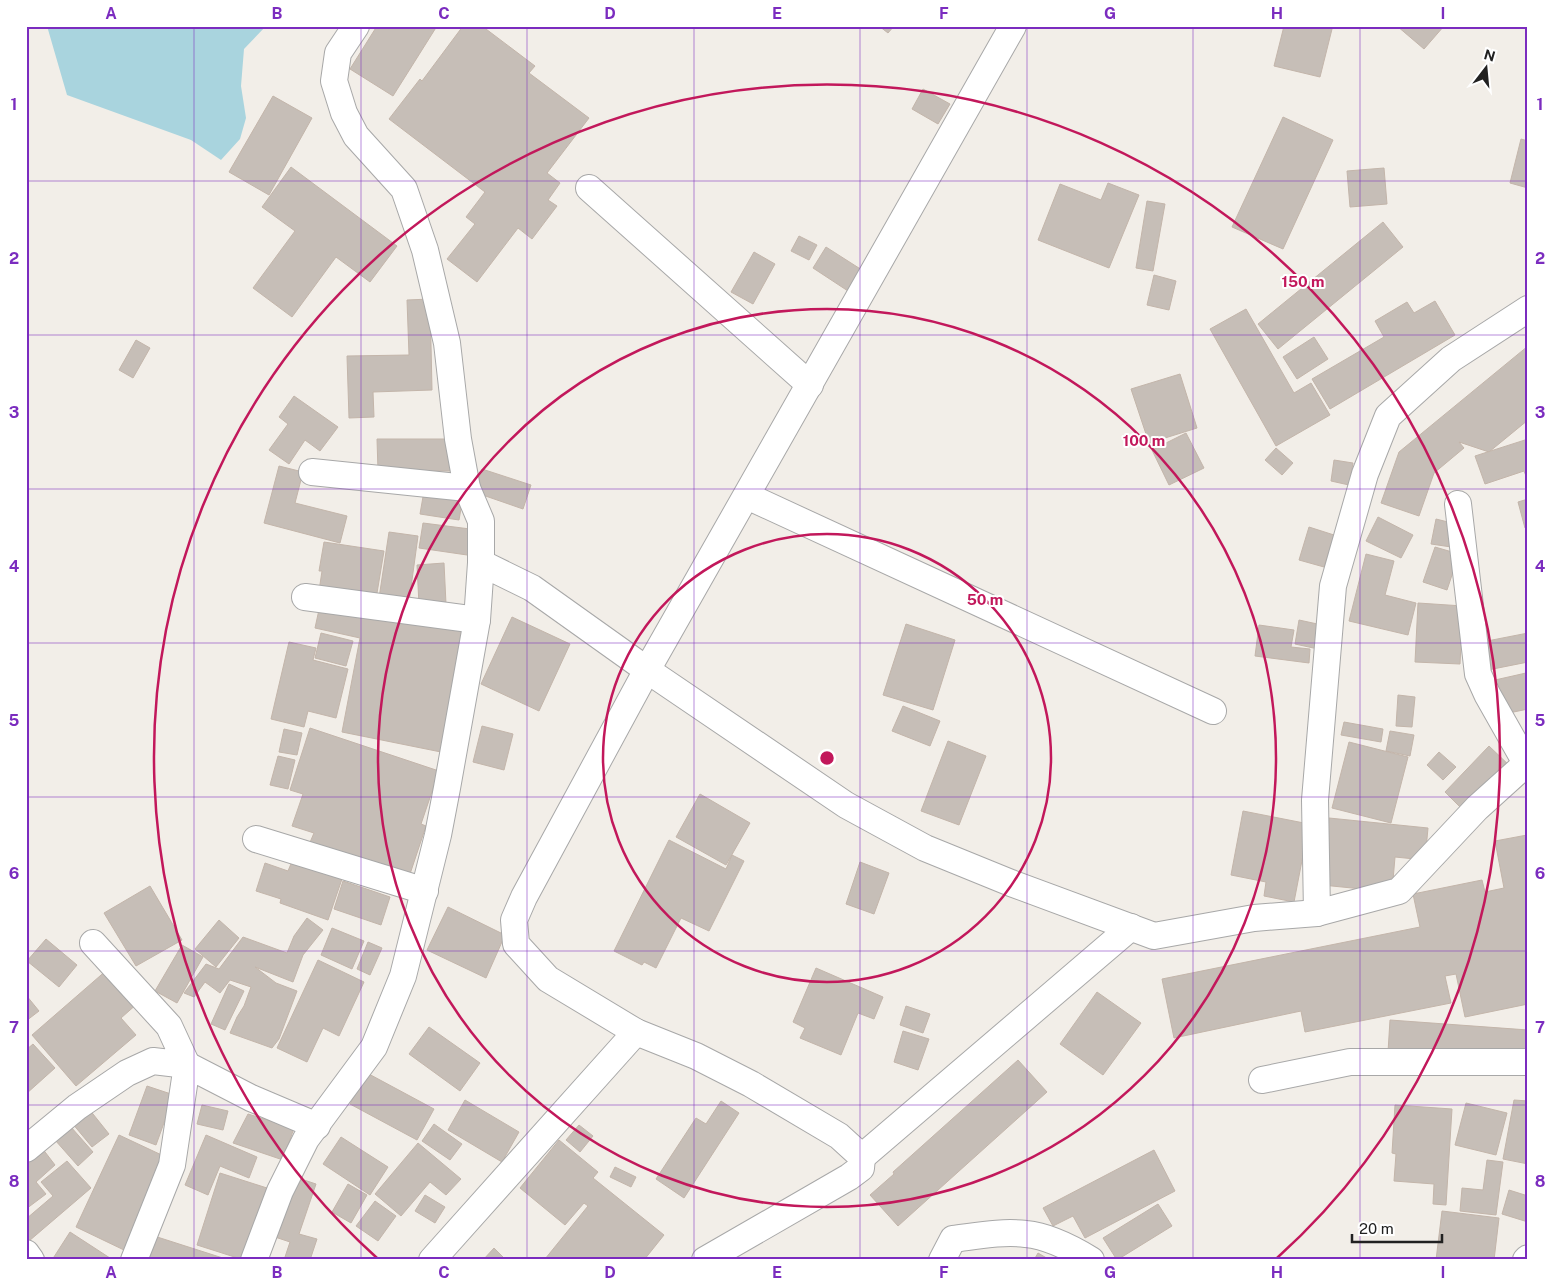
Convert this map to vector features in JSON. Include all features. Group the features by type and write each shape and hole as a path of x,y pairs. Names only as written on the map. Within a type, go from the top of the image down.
{"street":[{"path":"254,1260 280,1192 306,1139 374,1047 403,976 438,835 477,620 481,563 481,521 467,488 458,439 447,343 425,250 404,189 356,136 344,113 334,81 338,53 356,26"},
{"path":"862,1157 839,1136 751,1084 696,1056 636,1032 548,978 516,944 514,920 524,897 647,670 1014,26"},
{"path":"590,188 810,385"},
{"path":"1317,913 1315,800 1332,586 1365,474 1388,416 1451,359 1528,309"},
{"path":"312,472 467,488"},
{"path":"747,496 1213,711"},
{"path":"481,563 532,588 647,670 846,805 925,848 1011,883 1154,936 1254,918 1317,913 1398,891 1477,808 1527,762 1487,694 1478,674 1458,504"},
{"path":"305,597 477,620"},
{"path":"256,839 425,891"},
{"path":"705,1260 849,1177 861,1168 862,1157 1130,927"},
{"path":"93,943 169,1026 187,1064 172,1165 134,1260"},
{"path":"432,1260 636,1032"},
{"path":"26,1148 77,1107 127,1073 154,1061 187,1064 250,1098 316,1126"},
{"path":"1262,1080 1350,1062 1528,1062"},
{"path":"942,1260 953,1238 1002,1233 1028,1234 1053,1241 1091,1260"},
{"path":"26,1253 30,1260"}],"water":[{"path":"47,26 266,26 244,49 241,86 246,118 240,139 221,160 191,140 67,95"}],"building":[{"path":"377,26 437,26 393,96 350,69"},
{"path":"463,26 482,26 535,66 529,73 589,118 547,173 560,183 548,200 557,206 532,239 518,228 477,282 447,259 475,224 466,217 485,192 389,119 420,79 422,81"},
{"path":"879,26 894,26 888,33"},
{"path":"1284,26 1320,26 1332,29 1320,77 1274,66"},
{"path":"1397,26 1444,26 1424,49"},
{"path":"923,89 950,104 938,124 912,109"},
{"path":"273,96 312,118 269,195 229,172"},
{"path":"1283,117 1333,140 1283,249 1232,227"},
{"path":"1521,139 1528,141 1528,188 1510,183"},
{"path":"291,167 397,246 370,282 336,257 292,317 253,288 295,231 262,207"},
{"path":"1384,168 1387,204 1350,207 1347,171"},
{"path":"1108,183 1139,195 1109,268 1038,240 1060,184 1101,200"},
{"path":"1147,201 1165,204 1153,271 1136,268"},
{"path":"1383,222 1403,247 1278,349 1258,324"},
{"path":"799,236 817,245 809,260 791,251"},
{"path":"826,247 862,270 848,291 813,268"},
{"path":"754,252 775,264 753,304 731,292"},
{"path":"1154,275 1176,281 1169,310 1147,305"},
{"path":"430,299 432,390 373,392 374,417 349,418 347,356 409,355 407,300"},
{"path":"1435,301 1455,335 1330,409 1312,379 1384,337 1375,321 1407,302 1414,313"},
{"path":"1246,309 1294,393 1311,383 1330,415 1276,446 1210,329"},
{"path":"1314,337 1328,359 1297,379 1283,357"},
{"path":"136,340 150,348 133,378 119,370"},
{"path":"1528,346 1528,420 1489,452 1459,442 1464,448 1434,473 1419,516 1381,503 1399,452"},
{"path":"1180,374 1197,428 1149,443 1131,389"},
{"path":"294,396 338,427 320,451 305,440 289,464 269,450 288,424 279,417"},
{"path":"1186,433 1204,468 1169,485 1152,450"},
{"path":"377,439 453,439 453,471 378,471"},
{"path":"1528,439 1528,481 1524,471 1485,484 1475,456"},
{"path":"1276,448 1293,463 1282,475 1265,460"},
{"path":"1334,460 1353,463 1349,485 1331,481"},
{"path":"279,466 303,472 295,503 347,516 340,543 264,523"},
{"path":"482,469 531,485 523,509 474,492"},
{"path":"424,491 463,497 459,520 420,514"},
{"path":"1528,499 1528,528 1525,528 1518,502"},
{"path":"1378,517 1413,535 1401,558 1366,541"},
{"path":"1436,519 1456,524 1458,548 1431,544"},
{"path":"423,523 478,530 474,556 419,548"},
{"path":"1309,527 1334,535 1324,567 1299,560"},
{"path":"389,532 418,536 409,602 379,598"},
{"path":"324,542 384,551 376,599 319,591 322,571 319,571"},
{"path":"1435,547 1459,554 1447,590 1423,582"},
{"path":"1366,554 1394,561 1385,595 1416,603 1408,635 1349,621"},
{"path":"444,563 446,604 419,605 417,565"},
{"path":"1418,603 1463,606 1460,664 1415,662"},
{"path":"320,605 465,628 441,752 342,732 360,638 315,628"},
{"path":"512,617 570,644 539,711 481,684"},
{"path":"1299,620 1322,625 1318,649 1295,644"},
{"path":"906,624 955,640 933,710 883,695"},
{"path":"1259,625 1294,630 1291,647 1310,649 1309,663 1255,656"},
{"path":"321,633 353,641 346,666 315,658"},
{"path":"1528,633 1528,662 1488,670 1482,642"},
{"path":"289,642 316,648 313,660 348,669 336,718 308,711 304,727 271,719"},
{"path":"1526,673 1528,681 1528,709 1504,714 1495,680"},
{"path":"1398,695 1415,697 1412,727 1396,726"},
{"path":"903,706 940,721 930,746 892,731"},
{"path":"1344,722 1383,729 1381,742 1341,735"},
{"path":"482,726 513,734 504,770 473,762"},
{"path":"310,728 439,771 421,824 426,826 408,880 308,847 314,833 292,826 303,794 290,790"},
{"path":"284,729 302,733 297,755 279,752"},
{"path":"1390,731 1414,735 1410,756 1386,751"},
{"path":"948,741 986,756 959,825 921,811"},
{"path":"1349,742 1408,757 1391,823 1332,808"},
{"path":"1489,746 1512,768 1468,815 1445,792"},
{"path":"1439,752 1456,767 1443,780 1427,765"},
{"path":"278,756 295,760 288,789 270,785"},
{"path":"700,794 750,823 726,865 676,837"},
{"path":"1243,811 1309,824 1294,902 1264,896 1266,882 1231,875"},
{"path":"1329,818 1428,828 1425,860 1395,857 1392,892 1322,885"},
{"path":"1527,835 1528,1004 1465,1017 1456,974 1445,976 1451,1003 1305,1032 1301,1011 1174,1038 1162,979 1420,927 1413,894 1482,880 1485,892 1504,888 1495,841"},
{"path":"669,840 726,869 732,855 744,861 709,931 681,918 656,968 644,962 642,965 614,951"},
{"path":"293,859 343,876 328,920 280,903 281,899 256,891 265,863 288,871"},
{"path":"860,862 889,873 874,914 846,904"},
{"path":"343,881 390,897 381,925 334,909"},
{"path":"150,886 182,940 136,966 104,913"},
{"path":"448,907 505,935 486,978 427,950"},
{"path":"307,918 323,930 303,955 293,982 255,967 276,983 297,991 279,1039 272,1048 230,1033 244,1006 251,987 230,980 220,993 205,982 194,997 184,993 206,964 219,969 243,937 287,953 294,936"},
{"path":"219,920 239,938 216,967 195,949"},
{"path":"332,928 364,941 352,969 321,955"},
{"path":"46,939 77,965 59,987 27,961"},
{"path":"368,942 382,948 370,975 357,969"},
{"path":"182,945 203,957 177,1003 155,991"},
{"path":"318,960 364,982 339,1036 323,1028 307,1062 277,1048"},
{"path":"816,968 883,997 874,1019 858,1013 841,1055 800,1038 805,1028 793,1022"},
{"path":"108,969 138,1003 121,1018 136,1035 76,1086 32,1035"},
{"path":"229,984 244,991 225,1030 211,1024"},
{"path":"1097,992 1141,1023 1103,1075 1060,1044"},
{"path":"26,995 39,1011 26,1021"},
{"path":"906,1006 930,1014 923,1033 900,1025"},
{"path":"1390,1020 1528,1030 1528,1055 1388,1052"},
{"path":"429,1027 480,1063 460,1091 409,1054"},
{"path":"903,1031 929,1039 918,1070 894,1062"},
{"path":"33,1044 55,1068 26,1094 26,1050"},
{"path":"1018,1060 1047,1092 898,1226 870,1195"},
{"path":"367,1073 434,1109 417,1140 350,1104"},
{"path":"147,1086 174,1095 156,1145 129,1135"},
{"path":"465,1100 519,1132 502,1162 448,1130"},
{"path":"1514,1100 1528,1101 1528,1164 1503,1159"},
{"path":"721,1101 739,1113 684,1198 656,1179 696,1118 706,1124"},
{"path":"1466,1103 1507,1113 1496,1155 1455,1145"},
{"path":"202,1105 228,1111 223,1130 197,1124"},
{"path":"1395,1105 1452,1109 1446,1205 1433,1204 1434,1184 1394,1181 1396,1154 1392,1153"},
{"path":"89,1109 109,1134 92,1147 72,1123"},
{"path":"248,1114 294,1128 283,1160 233,1143"},
{"path":"434,1124 462,1144 450,1160 422,1141"},
{"path":"579,1125 593,1136 580,1152 566,1140"},
{"path":"71,1127 93,1152 78,1166 55,1140"},
{"path":"119,1135 168,1158 124,1250 76,1227"},
{"path":"206,1135 257,1157 249,1178 220,1166 208,1195 185,1185"},
{"path":"341,1137 388,1167 370,1195 323,1164"},
{"path":"559,1140 598,1172 593,1178 664,1235 644,1260 545,1259 588,1206 584,1203 565,1225 520,1188"},
{"path":"418,1143 461,1179 446,1195 430,1182 401,1216 375,1194"},
{"path":"42,1148 55,1165 36,1182 46,1194 26,1209 26,1161"},
{"path":"1154,1150 1175,1191 1085,1238 1073,1216 1053,1226 1043,1208"},
{"path":"1487,1160 1503,1162 1496,1215 1460,1211 1462,1188 1483,1190"},
{"path":"67,1161 91,1188 29,1241 26,1237 26,1219 53,1196 41,1182"},
{"path":"615,1167 636,1177 631,1187 610,1177"},
{"path":"220,1173 267,1188 244,1260 197,1245"},
{"path":"295,1177 316,1184 299,1234 317,1239 310,1260 284,1260 290,1242 275,1237"},
{"path":"348,1184 367,1195 351,1223 332,1212"},
{"path":"1509,1190 1528,1196 1528,1222 1502,1214"},
{"path":"425,1195 445,1207 435,1223 415,1211"},
{"path":"375,1201 396,1216 378,1241 356,1226"},
{"path":"1158,1204 1172,1226 1117,1260 1103,1238"},
{"path":"1442,1211 1499,1218 1494,1260 1436,1260"},
{"path":"70,1232 113,1260 52,1260"},
{"path":"151,1235 229,1260 143,1260"},
{"path":"494,1248 506,1260 483,1260"},
{"path":"1038,1253 1050,1260 1034,1260"}]}
